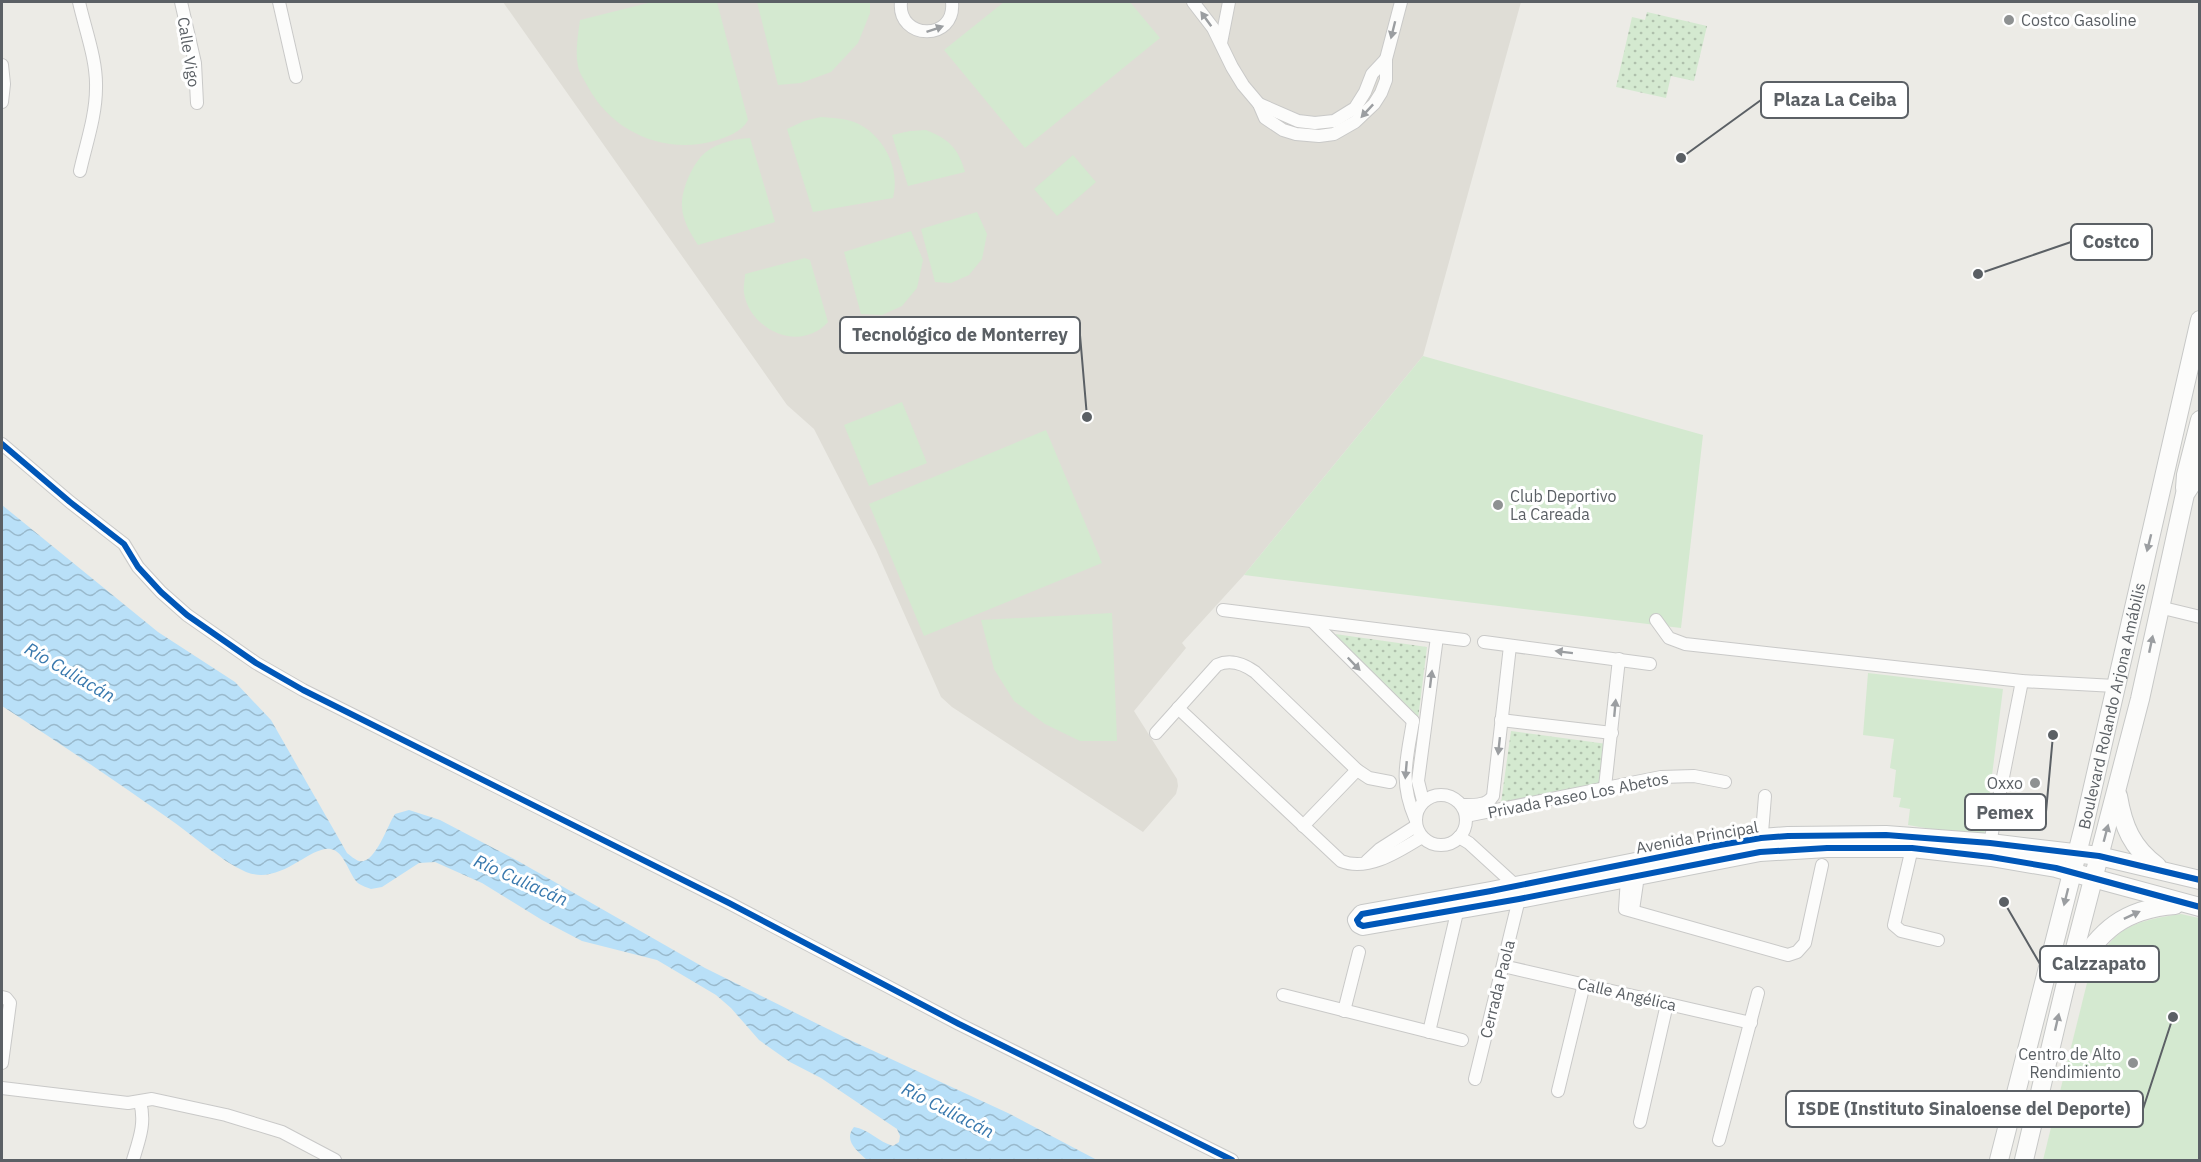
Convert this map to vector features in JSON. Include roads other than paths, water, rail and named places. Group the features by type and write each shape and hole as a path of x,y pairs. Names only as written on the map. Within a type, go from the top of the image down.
{"main road":[{"name":"Boulevard Rolando Arjona Amábilis","path":"1999,1161 2074,863 2163,487 2199,320"},
{"path":"2185,495 2188,443 2199,367"},
{"path":"2163,487 2199,420"},
{"name":"Boulevard Rolando Arjona Amábilis","path":"2024,1161 2093,878 2140,699 2185,495 2199,471"},
{"path":"2117,789 2130,840 2143,856 2160,869"},
{"name":"Avenida Principal","path":"1366,919 1761,845 1866,834 1925,836 1990,843 2074,863"},
{"name":"Avenida Principal","path":"1517,892 1632,877 1761,845 1912,848 2074,863"},
{"path":"2074,863 2099,856 2199,880"},
{"path":"2074,863 2093,878 2193,905"},
{"path":"2066,987 2088,951 2112,926 2133,913 2145,909 2193,905"}],"street":[{"path":"79,2 93,62 96,87 80,171"},
{"name":"Calle Vigo","path":"181,2 195,63 197,103"},
{"path":"279,2 296,77"},
{"path":"902,2 904,18 909,25 926,32 942,28 952,13 952,2"},
{"path":"1193,2 1213,28 1243,85 1259,104 1298,121 1315,123 1334,121 1355,108 1372,74 1386,59 1401,2"},
{"path":"1221,43 1229,2"},
{"path":"2,65 4,84 2,102"},
{"path":"2,444 69,502 124,544 138,567 187,615 256,663 303,690 729,903 958,1024 1232,1161"},
{"path":"2159,607 2199,616"},
{"path":"1223,610 1464,640"},
{"path":"1656,620 1669,638 1685,644 2022,681 2115,686"},
{"path":"1313,622 1419,722 1418,781 1423,801"},
{"path":"1418,827 1418,808 1423,801 1431,796 1448,795 1456,799 1464,811 1464,830 1459,837 1444,845 1435,844 1418,827 1405,788 1406,760 1419,722 1437,637"},
{"path":"1484,642 1650,664"},
{"path":"1494,804 1510,646"},
{"path":"1605,787 1619,659"},
{"path":"1156,733 1217,665 1234,662 1255,672 1357,770 1369,778 1390,782"},
{"path":"1990,843 2022,681"},
{"path":"1179,708 1341,861 1356,865 1366,862 1380,849 1418,827"},
{"path":"1501,720 1612,733"},
{"path":"1303,826 1357,770"},
{"name":"Privada Paseo Los Abetos","path":"1464,811 1661,777 1694,776 1725,783"},
{"path":"1761,845 1765,796"},
{"path":"1459,837 1469,843 1517,892"},
{"path":"1912,848 1894,925 1901,931 1938,940"},
{"path":"1632,877 1628,908 1783,954 1794,954 1805,943 1822,865"},
{"name":"Cerrada Paola","path":"1475,1079 1503,966 1517,892"},
{"path":"1430,1032 1459,902"},
{"path":"1344,1011 1359,951"},
{"name":"Calle Angélica","path":"1503,966 1750,1023"},
{"path":"1558,1090 1584,984"},
{"path":"1719,1140 1758,993"},
{"path":"1283,995 1462,1040"},
{"path":"2,997 10,1003 2,1063"},
{"path":"1640,1122 1667,1004"},
{"path":"2,1088 128,1103 152,1099 226,1115 282,1132 316,1156 334,1161"},
{"path":"133,1161 142,1131 143,1113 140,1101"}],"water":[{"name":"Río Culiacán","path":"2,505 158,632 235,682 271,720 347,853 356,860 365,861 370,857 380,844 395,814 409,810 440,820 518,861 705,968 850,1040 1010,1114 1097,1160 867,1160 851,1141 850,1136 854,1127 893,1146 899,1142 900,1136 897,1129 821,1078 790,1062 759,1040 731,1008 716,995 657,960 582,941 542,920 482,883 435,862 419,863 382,887 371,889 357,882 343,858 331,849 323,849 271,874 259,875 236,867 127,789 2,706"}],"place":[{"name":"Costco Gasoline","path":"2009,20"},
{"name":"Plaza La Ceiba","path":"1681,158"},
{"name":"Costco","path":"1978,274"},
{"name":"Tecnológico de Monterrey","path":"1087,417"},
{"name":"Club Deportivo La Careada","path":"1498,505"},
{"name":"Pemex","path":"2053,735"},
{"name":"Oxxo","path":"2035,783"},
{"name":"Calzzapato","path":"2004,902"},
{"name":"ISDE (Instituto Sinaloense del Deporte)","path":"2173,1017"},
{"name":"Centro de Alto Rendimiento","path":"2133,1063"}]}
